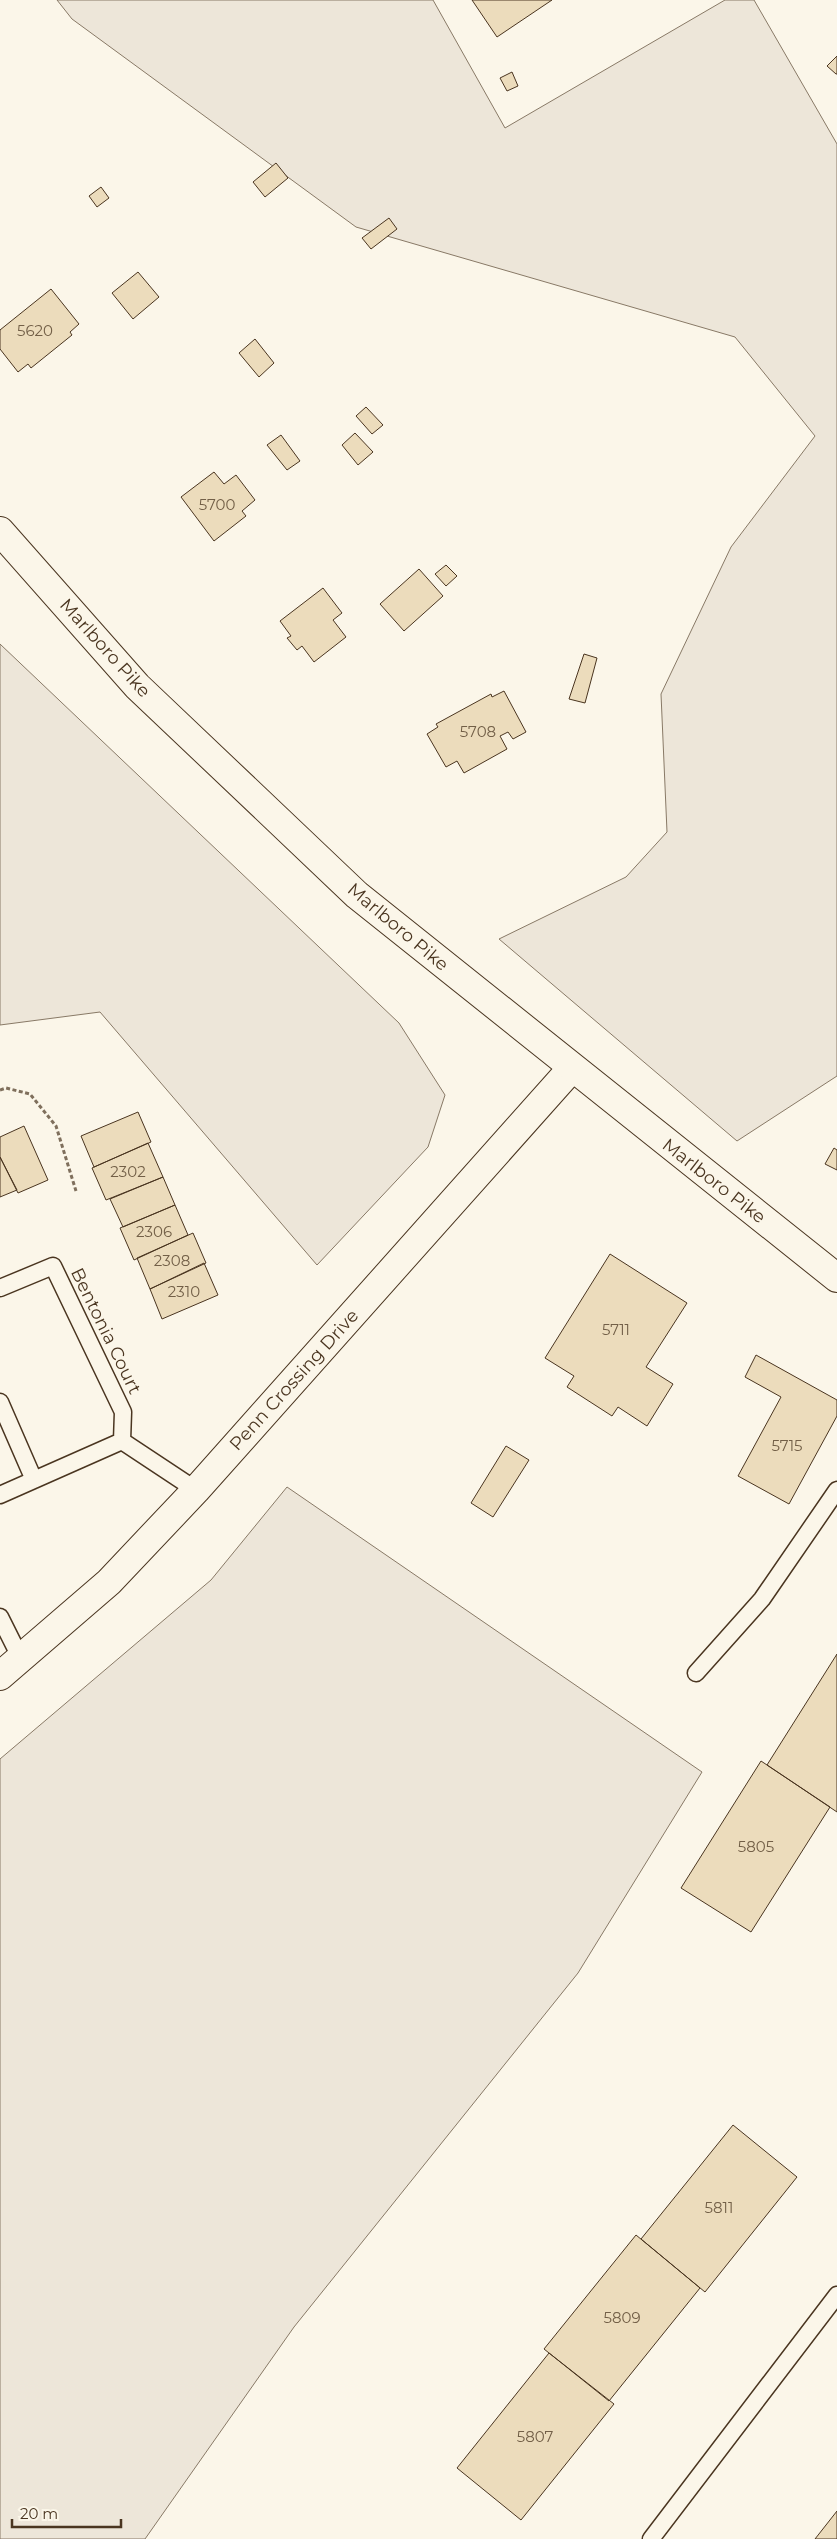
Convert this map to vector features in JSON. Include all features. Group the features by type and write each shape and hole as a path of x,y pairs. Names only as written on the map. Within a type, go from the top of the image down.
{"main road":[{"name":"Marlboro Pike","path":"0,531 138,686 357,895 837,1278"},
{"name":"Penn Crossing Drive","path":"0,1676 109,1582 196,1490 572,1068"}],"lane":[{"name":"Bentonia Court","path":"0,1288 53,1266 123,1412 122,1441"},
{"path":"0,1402 34,1480"},
{"path":"0,1495 122,1441 196,1490"},
{"path":"696,1673 762,1599 837,1490"},
{"path":"0,1617 21,1659"},
{"path":"651,2539 837,2295"}],"path":[{"path":"0,1090 6,1088 30,1094 56,1126 76,1191"}],"shaded area":[{"path":"57,0 433,0 505,128 725,0 754,0 837,144 837,1076 737,1141 499,939 626,877 667,832 661,694 731,547 815,436 735,337 356,227 72,19"},
{"path":"0,644 399,1023 445,1095 428,1147 317,1265 100,1012 0,1025"},
{"path":"287,1487 702,1772 578,1973 294,2327 145,2539 0,2539 0,1759 211,1580"}],"building":[{"path":"472,0 552,0 497,37"},
{"path":"837,56 837,74 836,74 827,66"},
{"path":"512,72 518,86 507,91 500,78"},
{"path":"276,163 288,178 265,197 253,182"},
{"path":"101,187 109,198 97,207 89,196"},
{"path":"389,218 397,229 371,249 362,238"},
{"path":"138,272 159,297 133,319 112,293"},
{"path":"51,289 79,324 70,332 72,335 31,368 28,364 18,372 0,349 0,330"},
{"path":"255,339 274,363 259,377 239,353"},
{"path":"366,407 383,425 372,434 356,416"},
{"path":"355,433 373,452 358,465 342,445"},
{"path":"281,435 300,461 287,470 267,445"},
{"path":"214,472 224,484 236,475 255,500 242,511 246,516 214,541 181,497"},
{"path":"446,565 457,576 446,586 435,574"},
{"path":"419,569 443,596 404,631 380,604"},
{"path":"323,588 342,613 333,620 346,637 314,662 302,646 297,650 287,638 291,636 280,621"},
{"path":"584,654 597,658 585,703 569,699"},
{"path":"504,691 526,732 513,739 508,732 500,736 507,749 464,773 457,761 446,767 427,734 438,727 436,724 491,694 492,697"},
{"path":"138,1112 151,1142 94,1167 81,1136"},
{"path":"24,1126 48,1180 18,1193 0,1157 0,1137"},
{"path":"148,1143 163,1177 106,1200 92,1168"},
{"path":"834,1148 837,1150 837,1170 825,1164"},
{"path":"0,1157 17,1190 0,1197"},
{"path":"163,1177 175,1205 123,1227 110,1199"},
{"path":"175,1205 188,1235 134,1260 120,1228"},
{"path":"193,1233 206,1263 150,1289 137,1258"},
{"path":"610,1254 687,1303 646,1367 673,1384 647,1426 618,1407 612,1416 567,1387 574,1376 545,1358"},
{"path":"204,1263 218,1295 162,1319 150,1289"},
{"path":"756,1355 837,1400 837,1416 789,1504 738,1476 781,1397 745,1377"},
{"path":"506,1446 529,1460 493,1517 471,1503"},
{"path":"837,1654 837,1812 767,1765"},
{"path":"761,1761 830,1807 751,1932 681,1888"},
{"path":"733,2125 797,2177 705,2292 641,2239"},
{"path":"636,2235 700,2288 609,2401 544,2349"},
{"path":"549,2353 614,2404 521,2520 457,2468"},
{"path":"837,2511 837,2539 815,2539"}]}
